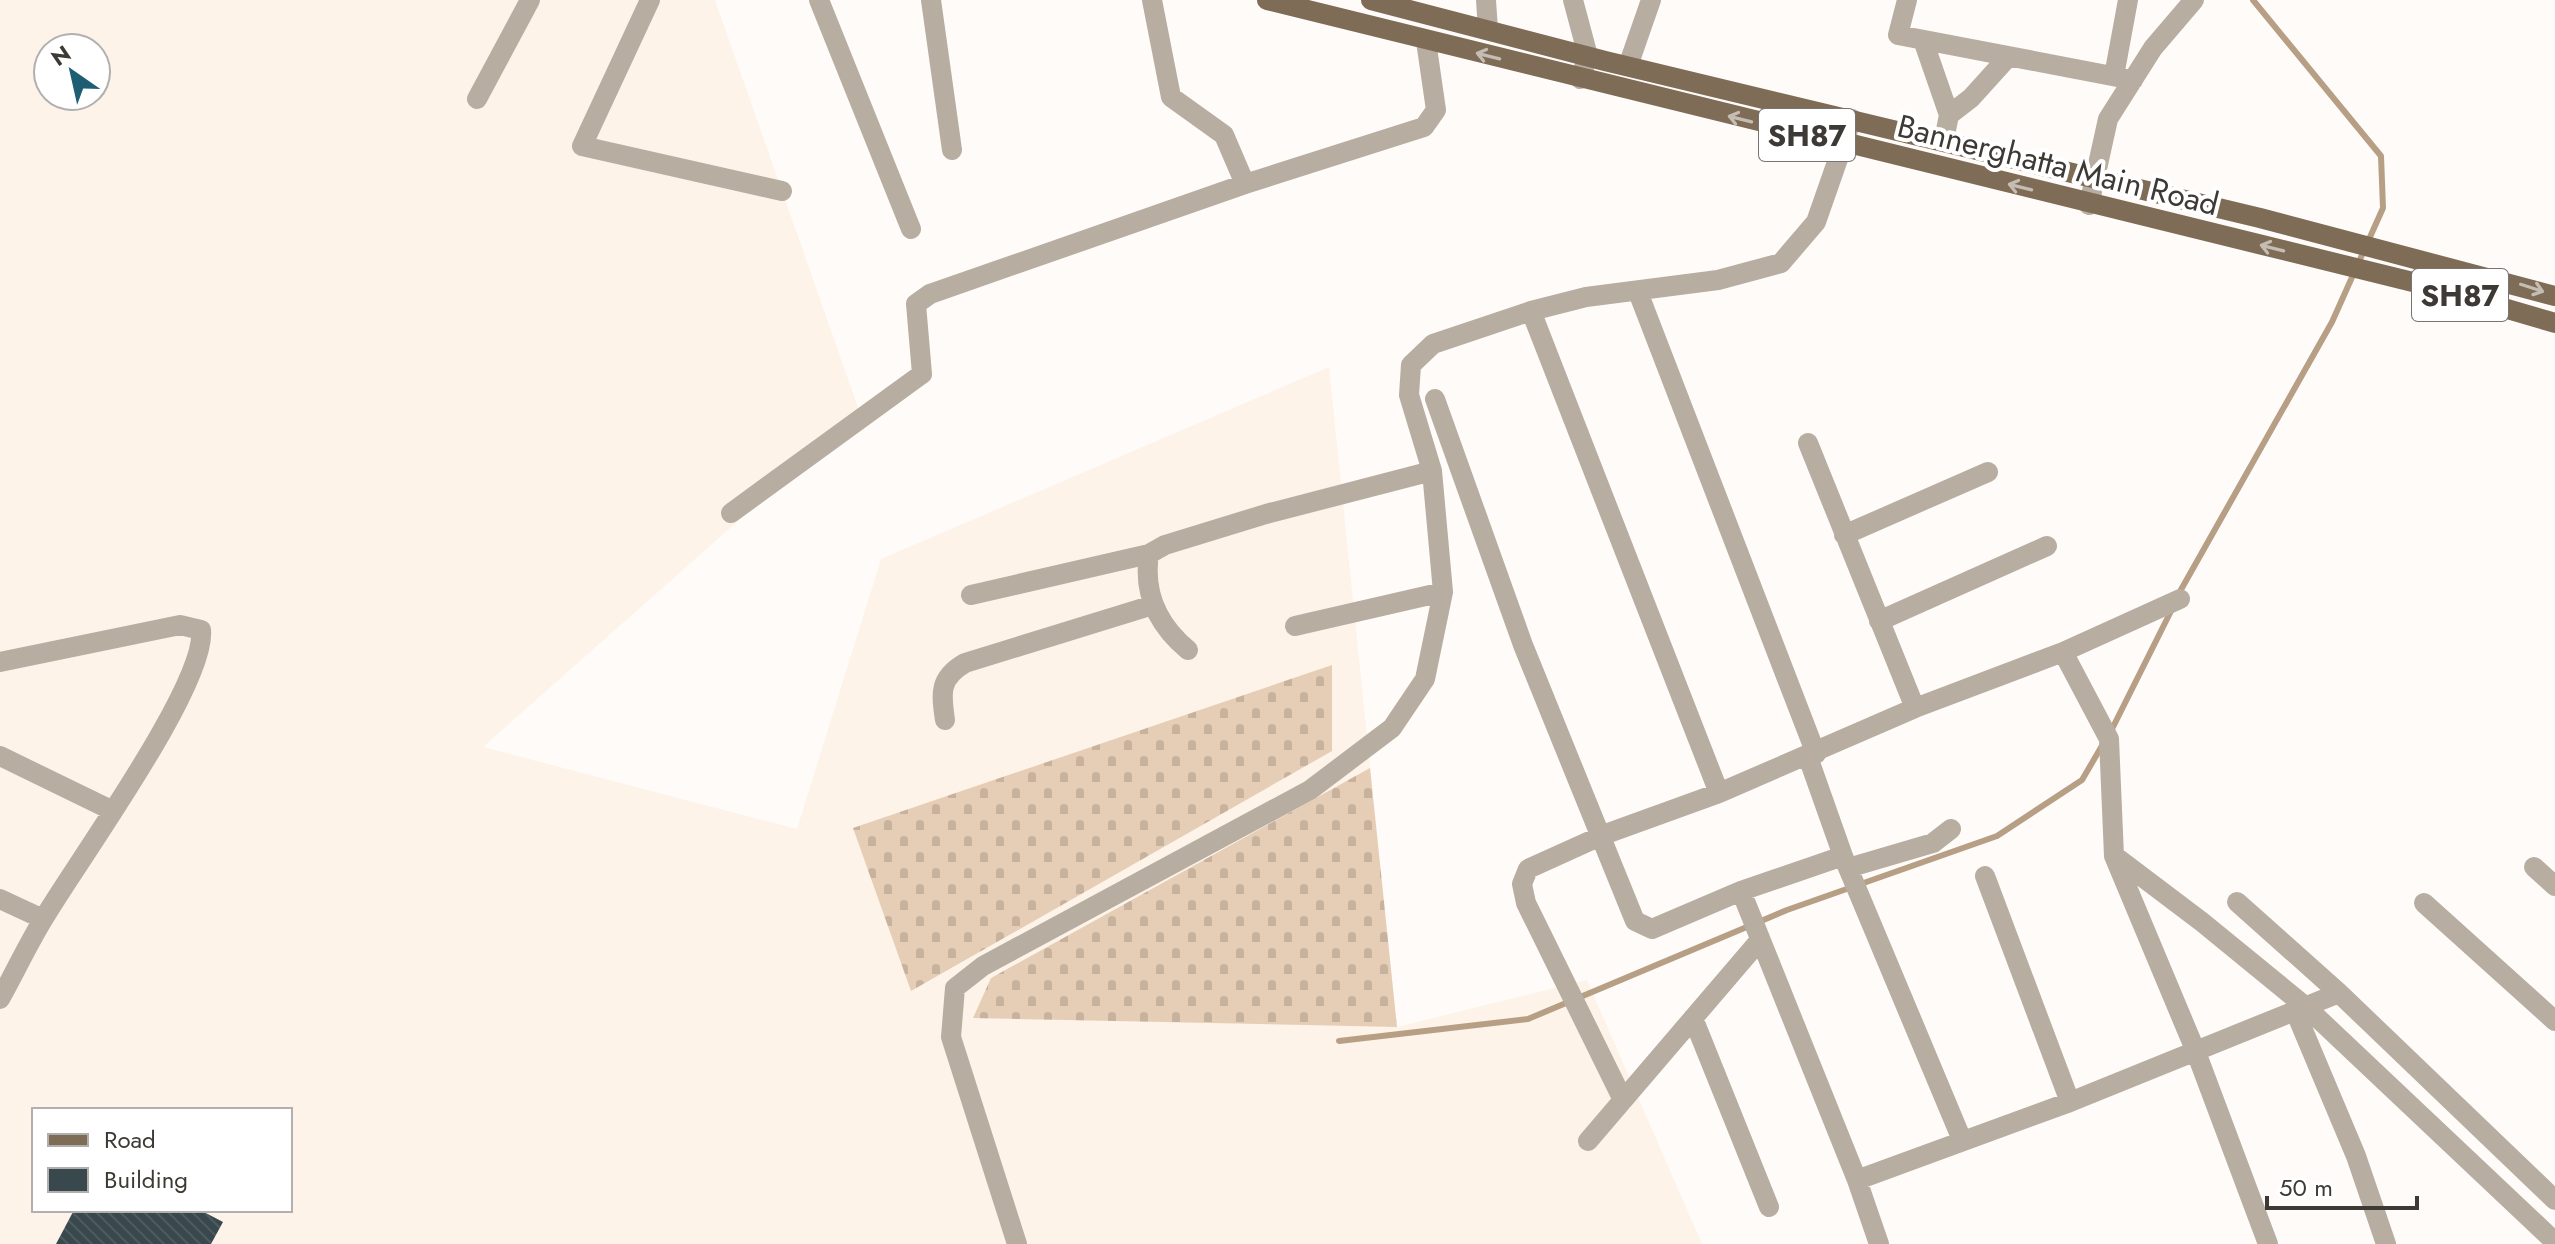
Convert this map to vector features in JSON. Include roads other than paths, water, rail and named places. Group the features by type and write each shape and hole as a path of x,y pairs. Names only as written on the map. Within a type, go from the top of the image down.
{"main road":[{"name":"Bannerghatta Main Road","path":"1267,0 2356,269 2555,323"},
{"path":"1371,0 1628,66 1944,140 2367,245 2555,296"}],"street":[{"path":"477,99 530,0"},
{"path":"650,0 582,146 782,191"},
{"path":"819,0 911,229"},
{"path":"931,0 952,150"},
{"path":"1152,0 1171,97 1224,135 1245,184"},
{"path":"1486,0 1488,30"},
{"path":"1573,0 1588,56 1580,79"},
{"path":"1628,66 1651,0"},
{"path":"1907,0 1898,35 2123,78"},
{"path":"2089,205 2108,119 2123,78 2128,0"},
{"path":"2123,78 2194,0"},
{"path":"1923,40 1949,115 1944,140"},
{"path":"731,513 922,374 916,304 930,294 1245,184 1424,127 1436,110 1426,41"},
{"path":"1949,115 1971,98 2009,56"},
{"path":"1017,1244 951,1037 955,988 983,966 1310,790 1392,728 1425,679 1443,592 1432,471 1409,395 1411,365 1433,344 1531,311 1586,297 1718,280 1781,263 1816,222 1846,145 1852,119"},
{"path":"1638,292 1812,755 1845,862 1962,1140"},
{"path":"1531,311 1719,793"},
{"path":"1435,399 1523,645 1603,835 1635,921 1652,929 1741,891 1845,862 1933,843 1951,829"},
{"path":"1808,443 1915,708"},
{"path":"971,595 1149,554 1165,545 1266,514 1432,471"},
{"path":"1844,535 1988,472"},
{"path":"1879,621 2047,546"},
{"path":"1149,554 1146,572 1153,605 1166,632 1188,650"},
{"path":"1295,626 1443,592"},
{"path":"1623,1100 1526,903 1522,884 1528,869 1603,835 1812,755 1915,708 2063,652 2180,599"},
{"path":"945,720 941,691 954,669 1153,605"},
{"path":"0,662 180,625 201,630 202,645 174,712 43,919 0,999"},
{"path":"2063,652 2109,739 2114,856 2196,1052 2268,1244"},
{"path":"0,756 111,810"},
{"path":"2114,856 2202,922 2555,1242"},
{"path":"2534,867 2555,886"},
{"path":"1985,876 2070,1102"},
{"path":"1741,891 1857,1180 1879,1244"},
{"path":"0,899 43,919"},
{"path":"2237,902 2339,993 2555,1200"},
{"path":"2424,903 2555,1021"},
{"path":"1588,1141 1760,940"},
{"path":"1857,1180 2070,1102 2339,993"},
{"path":"2301,1009 2386,1244"},
{"path":"1693,1018 1769,1207"}],"waterway":[{"path":"2178,595 2332,322 2383,208 2381,156 2253,0"},
{"path":"2111,731 2172,609"},
{"path":"1339,1041 1528,1019 1787,910 1997,836 2082,780 2103,744"}]}
